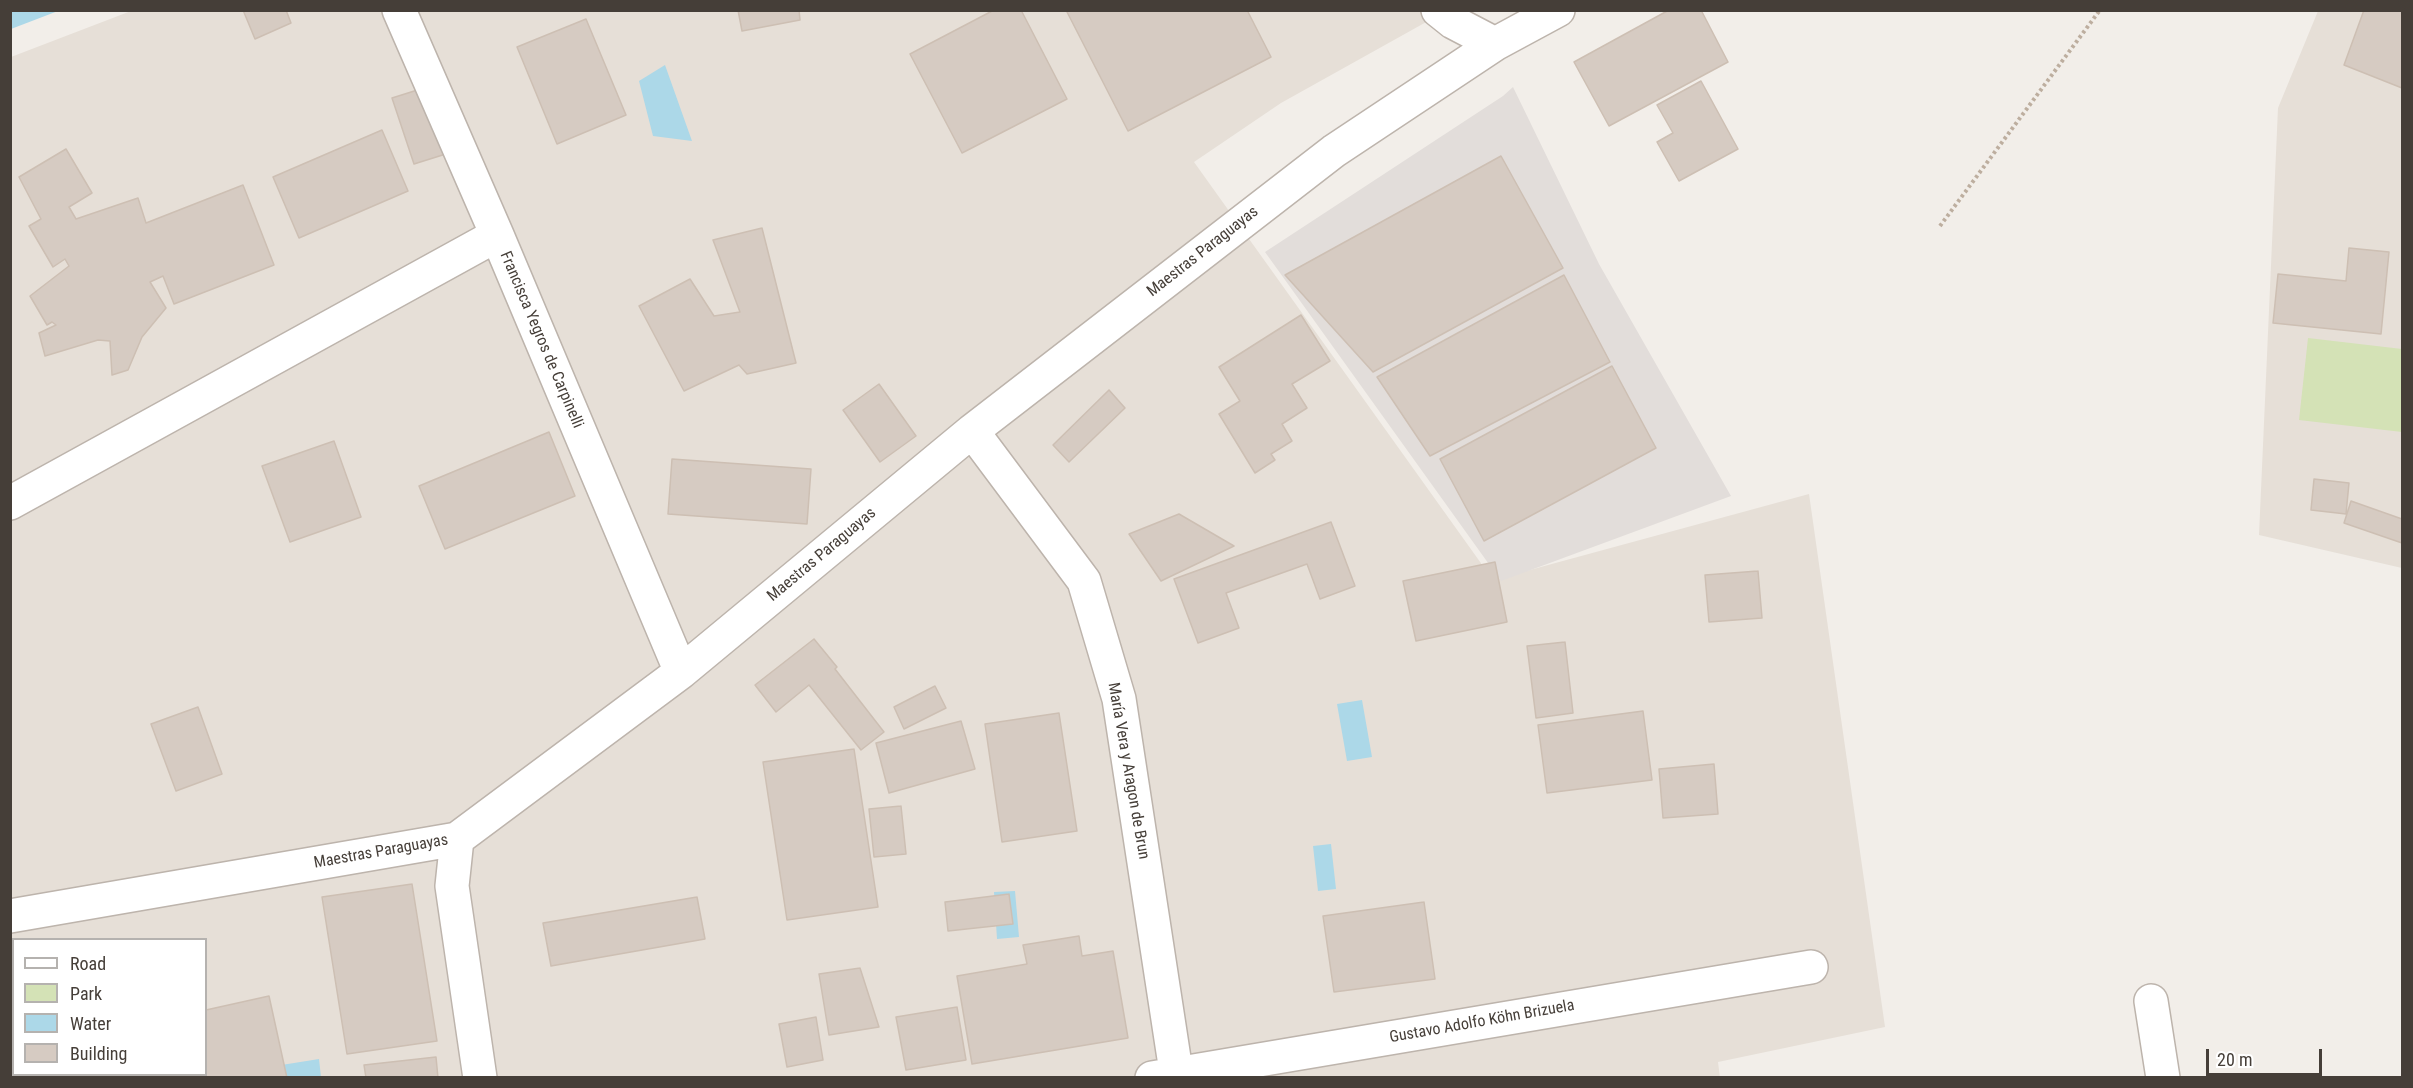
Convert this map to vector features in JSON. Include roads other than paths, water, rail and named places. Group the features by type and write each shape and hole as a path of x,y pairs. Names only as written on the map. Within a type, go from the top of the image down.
{"street":[{"name":"Francisca Yegros de Carpinelli","path":"399,10 497,235 681,672"},
{"path":"1438,10 1453,22 1495,44"},
{"name":"Maestras Paraguayas","path":"10,916 457,839 681,672 972,430 1334,151 1495,44 1558,10"},
{"path":"10,503 497,235"},
{"name":"María Vera y Aragon de Brun","path":"972,430 1084,581 1119,699 1168,1076"},
{"path":"457,839 452,886 480,1077"},
{"name":"Gustavo Adolfo Köhn Brizuela","path":"1168,1076 1811,967"},
{"path":"2151,1000 2163,1077"}],"water":[{"path":"11,10 58,10 58,11 11,29"},
{"path":"665,65 692,141 653,136 639,81"},
{"path":"1362,700 1372,757 1347,761 1337,704"},
{"path":"1331,844 1336,889 1318,891 1313,846"},
{"path":"1015,891 1019,937 997,939 994,892"},
{"path":"319,1059 321,1077 270,1077 269,1067"}]}
